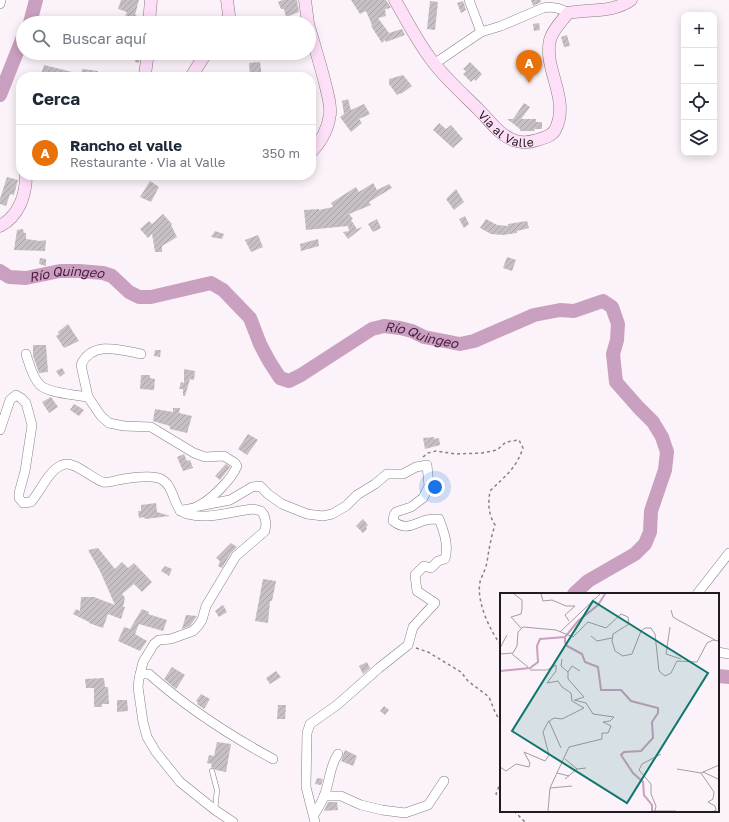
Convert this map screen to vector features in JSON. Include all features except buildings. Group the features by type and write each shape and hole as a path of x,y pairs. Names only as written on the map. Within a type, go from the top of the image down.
{"main road":[{"path":"150,16 151,0"},
{"path":"227,0 229,16"},
{"path":"305,0 307,16"},
{"name":"Via al Valle","path":"395,0 417,41 434,64 506,136 516,141 525,142 550,135 555,130 559,118 560,106 558,90 550,61 550,41 553,32 568,12"},
{"path":"568,12 615,8 631,0"},
{"path":"316,50 330,104 330,114 327,128 316,146"},
{"path":"145,72 147,60"},
{"path":"194,72 202,60"},
{"path":"0,226 18,211 25,180"}],"street":[{"path":"0,4 1,0"},
{"path":"469,0 482,32"},
{"path":"434,64 482,32 501,26 544,8 560,8 568,12"},
{"path":"141,354 120,349 101,348 90,353 83,360 81,365 88,398 100,416 109,423 124,426 151,427 194,453 205,457 224,456 235,463 237,466 229,478 211,497 199,506"},
{"path":"26,354 36,380 40,386 50,390 88,398"},
{"path":"0,430 10,400 16,395 26,403 32,425 25,471 19,493 19,498 23,503 31,502 55,470 63,464 70,464 104,482 138,477 154,477 161,479 172,491 174,500 180,511 187,514 206,517 254,509 261,511 264,515 266,524 265,531 236,556 206,606 198,626 193,632 171,639 159,640 154,644 144,662 138,687 140,706 147,737 156,752 180,782 215,810 233,822"},
{"path":"180,511 230,500 252,487 260,486 282,504 307,514 323,516 332,514 346,506 357,495 375,484 387,474 403,474 416,467 427,465 429,486 423,498 411,507 396,512 393,521 402,526 416,525 427,520 439,519 446,541 445,559 438,561 431,568 424,566 414,575 417,591 435,603 414,627 408,645 337,705 310,724 307,733 306,787 314,819"},
{"path":"698,593 729,553"},
{"path":"719,652 729,654"},
{"path":"140,674 149,674 166,690 199,714 274,759"},
{"path":"314,819 324,796 334,760 338,754"},
{"path":"324,796 342,796 368,807 404,813 428,805 444,780"},
{"path":"402,822 404,813"}],"lane":[{"path":"212,771 218,790 215,810"}],"path":[{"path":"416,467 428,452 436,451 456,454 482,453 497,450 506,442 519,440 521,444 522,448 519,460 510,472 490,491 488,503 490,518 495,525 490,539 487,563 480,583 479,595 486,618 495,638 500,644"},
{"path":"408,645 428,652 461,672 468,681 489,697 500,721"},
{"path":"500,784 496,794 500,797"},
{"path":"515,812 525,822"}],"waterway":[{"name":"Río Quingeo","path":"32,16 36,0"},
{"name":"Río Quingeo","path":"0,95 16,55"},
{"name":"Río Quingeo","path":"0,271 9,277 26,278 60,271 103,273 112,276 129,292 139,297 151,297 211,283 223,290 250,318 260,344 269,361 280,378 289,381 301,375 372,329 384,326 400,328 412,331 424,337 460,344 474,341 534,315 560,310 574,311 603,301 612,307 618,324 617,340 613,354 616,382 653,422 662,437 667,452 665,470 651,511 650,532 645,544 635,554 588,581 575,593"},
{"name":"Río Quingeo","path":"719,676 729,677"}],"place":[{"name":"Rancho el valle","path":"529,83"}]}
